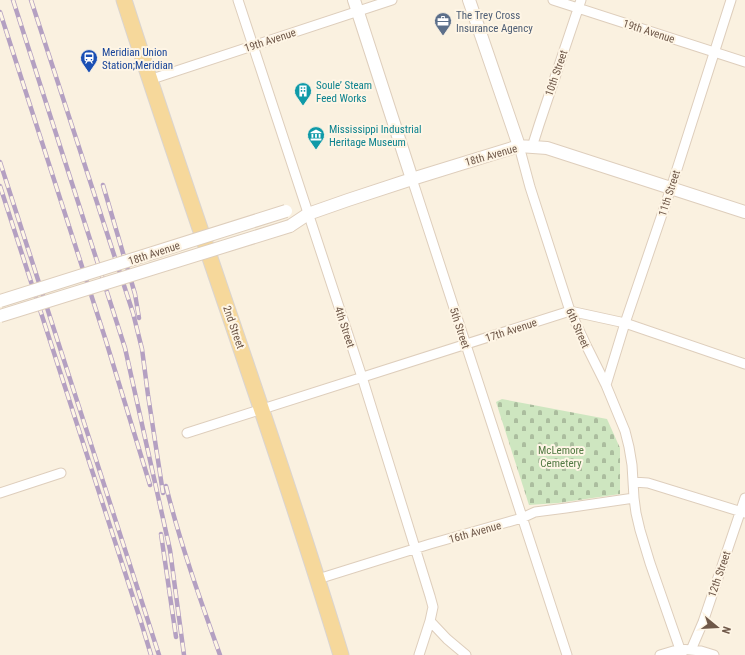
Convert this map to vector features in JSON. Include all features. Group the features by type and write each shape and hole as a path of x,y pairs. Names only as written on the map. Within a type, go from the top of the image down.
{"main road":[{"name":"2nd Street","path":"124,0 149,80 262,409 318,579 341,655"}],"street":[{"name":"4th Street","path":"238,0 362,377 433,607 419,655"},
{"name":"19th Avenue","path":"149,80 254,45 356,5 392,0"},
{"name":"6th Street","path":"469,0 518,146 570,311 606,385 625,431 632,465 636,513 650,563 681,652"},
{"name":"19th Avenue","path":"553,0 579,4 745,62"},
{"name":"11th Street","path":"606,385 731,0"},
{"name":"10th Street","path":"532,147 579,4"},
{"name":"5th Street","path":"356,5 567,655"},
{"name":"18th Avenue","path":"0,316 290,226 308,214 412,179 518,146 547,148 745,212"},
{"name":"18th Avenue","path":"0,301 286,211 308,214"},
{"name":"17th Avenue","path":"187,433 570,311 625,323 745,364"},
{"path":"0,493 61,473"},
{"path":"633,482 648,483 743,512"},
{"name":"16th Avenue","path":"318,579 522,518 535,512 634,498"},
{"name":"12th Street","path":"691,650 703,622 743,512 745,498"},
{"path":"430,621 446,639 466,655"},
{"path":"660,655 691,650 714,655"}],"green space":[{"name":"McLemore Cemetery","path":"502,399 607,419 620,448 620,494 558,503 529,505 496,402"}],"railway":[{"path":"13,0 125,348 170,550 184,655"},
{"path":"31,0 133,313 142,349 163,493"},
{"path":"0,12 106,341 150,485"},
{"path":"0,162 159,655"},
{"path":"103,185 135,294 139,318"},
{"path":"0,186 151,655"},
{"path":"166,486 184,550 220,655"},
{"path":"161,534 176,637"}],"place":[{"name":"The Trey Cross Insurance Agency","path":"443,36"},
{"name":"Meridian Union Station;Meridian","path":"89,73"},
{"name":"Soule’ Steam Feed Works","path":"303,106"},
{"name":"Mississippi Industrial Heritage Museum","path":"316,150"}]}
